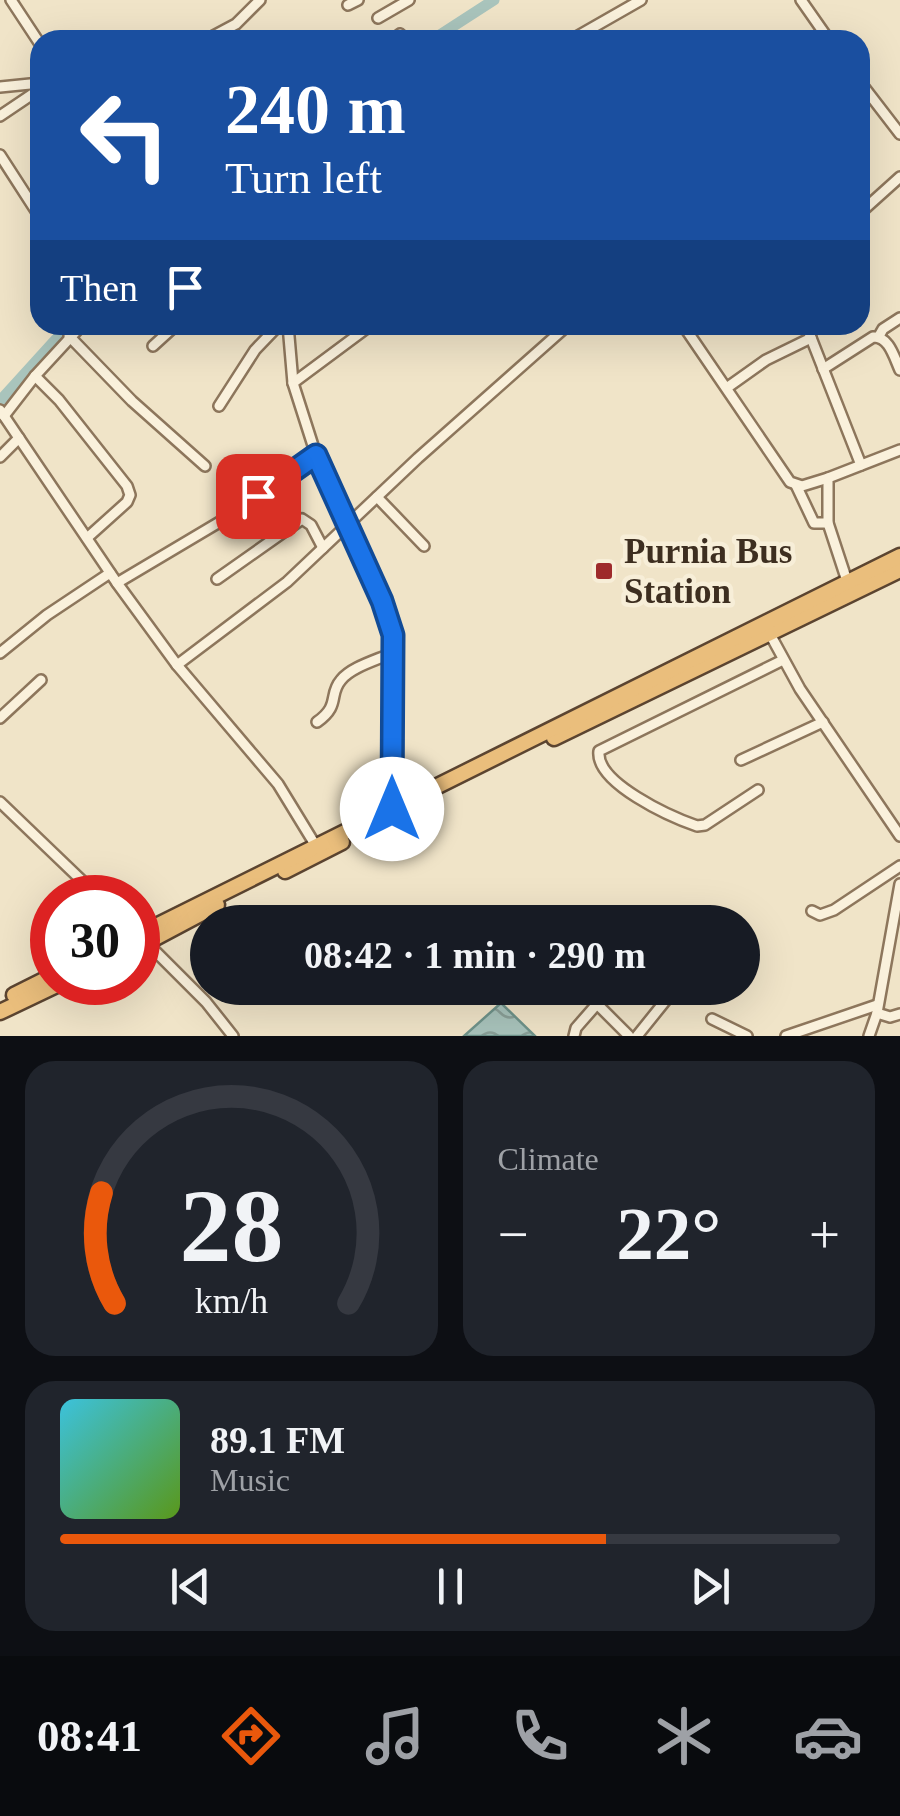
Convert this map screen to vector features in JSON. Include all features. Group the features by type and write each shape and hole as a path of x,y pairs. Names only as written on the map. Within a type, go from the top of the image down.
{"highway":[{"path":"392,813 771,636 900,556"},
{"path":"160,928 849,589 900,570"},
{"path":"0,1002 30,987"},
{"path":"0,1012 30,998"}],"street":[{"path":"12,0 31,30"},
{"path":"225,30 260,0"},
{"path":"378,18 409,0"},
{"path":"600,30 641,0"},
{"path":"801,0 823,30"},
{"path":"0,87 30,86"},
{"path":"0,116 30,94"},
{"path":"870,95 900,134"},
{"path":"0,155 30,202"},
{"path":"870,204 900,177"},
{"path":"823,369 879,336 900,318"},
{"path":"152,346 165,335"},
{"path":"220,406 245,364 270,335"},
{"path":"289,335 293,383 316,455 389,619 392,813"},
{"path":"293,383 358,335"},
{"path":"176,665 288,582 557,335"},
{"path":"690,335 796,486 814,523 828,524"},
{"path":"810,335 861,465"},
{"path":"205,466 132,401 70,336 2,412 176,665 278,784 317,849"},
{"path":"879,336 885,340 900,370"},
{"path":"728,387 766,360 811,338"},
{"path":"35,376 93,443 130,495 87,538"},
{"path":"0,457 19,438"},
{"path":"796,486 900,450"},
{"path":"117,583 228,517 316,455"},
{"path":"828,478 828,524 849,589"},
{"path":"378,497 424,546"},
{"path":"217,579 302,519 311,525 323,548"},
{"path":"0,653 47,615 110,573"},
{"path":"771,636 782,660 900,836"},
{"path":"317,722 330,710 336,686 344,676 392,653"},
{"path":"758,790 698,826 624,788 602,767 599,751 606,744 782,660"},
{"path":"0,718 41,680"},
{"path":"742,760 823,722"},
{"path":"0,802 76,875"},
{"path":"812,910 820,915 834,910 900,866"},
{"path":"869,1036 900,884"},
{"path":"160,957 206,1002 233,1036"},
{"path":"574,1036 576,1028 596,1005"},
{"path":"598,1005 629,1036"},
{"path":"637,1036 662,1005"},
{"path":"786,1036 877,1009 890,1017 900,1014"},
{"path":"712,1020 747,1036"}],"water":[{"path":"503,1005 535,1036 464,1036"}],"waterway":[{"path":"448,30 494,0"},
{"path":"0,401 60,335"}],"place":[{"name":"Purnia Bus Station","path":"604,571"}],"route":[{"path":"258,496 316,455 382,601 393,635 392,809"}]}
